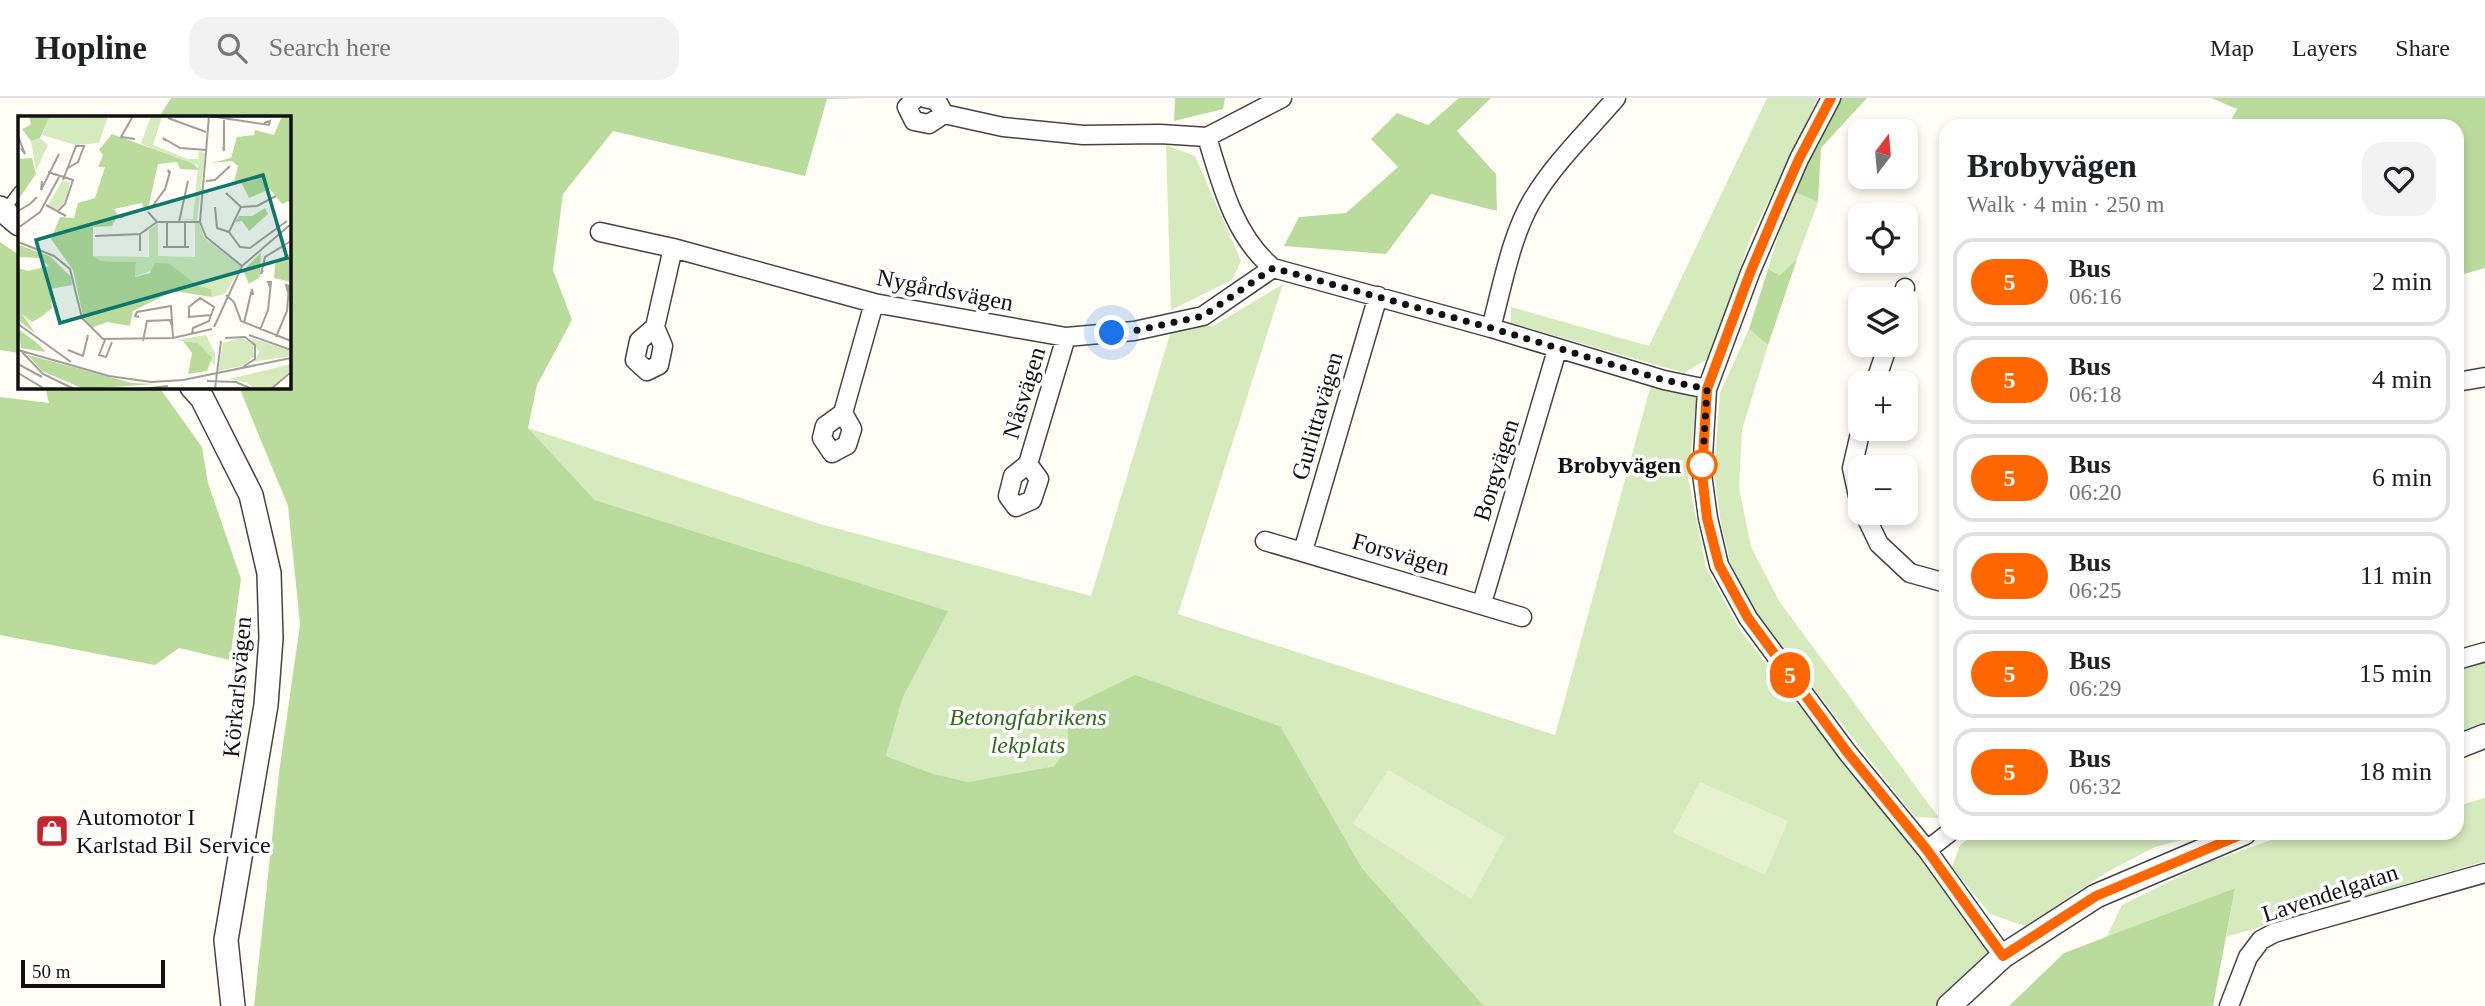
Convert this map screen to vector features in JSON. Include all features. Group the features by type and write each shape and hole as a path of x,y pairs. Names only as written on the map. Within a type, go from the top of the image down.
{"street":[{"path":"916,98 907,107 914,121 929,124 944,114 1003,127 1083,135 1160,134 1207,137 1282,98"},
{"path":"925,98 937,101 944,114"},
{"path":"1491,328 1514,243 1531,200 1616,98"},
{"path":"1831,98 1799,159 1766,235 1707,389 1702,474 1707,518 1719,565 1748,618 1847,752 1927,850 2003,956"},
{"path":"1207,137 1233,214 1258,255 1273,268 1491,328 1664,380 1707,389"},
{"name":"Nygårdsvägen","path":"600,232 673,248 874,303 1066,337 1134,331 1203,316 1273,268"},
{"path":"655,327 673,248"},
{"name":"Gurlittavägen","path":"1303,551 1378,296"},
{"path":"843,413 874,303"},
{"name":"Nåsvägen","path":"1028,464 1066,337"},
{"name":"Borgvägen","path":"1482,603 1557,350"},
{"path":"2464,381 2485,377"},
{"name":"Körkarlsvägen","path":"193,388 202,398 251,495 269,573 271,638 266,705 226,940 233,1006"},
{"path":"1870,525 1879,544 1910,573 1939,581"},
{"name":"Forsvägen","path":"1265,541 1522,617"},
{"path":"2464,658 2485,652"},
{"path":"2464,744 2485,736"},
{"path":"1927,850 1940,840"},
{"path":"1949,1006 2003,956 2096,896 2228,840"},
{"name":"Lavendelgatan","path":"2229,1006 2248,957 2261,940 2274,933 2485,873"}],"lane":[{"path":"8,214 18,193"}],"green space":[{"path":"171,98 869,98 827,99 805,176 613,131 563,194 553,270 572,320 537,385 528,428 595,500 948,611 903,697 886,756 934,774 968,782 1055,766 1068,743 1067,720 1076,704 1135,675 1281,727 1362,868 1484,1006 254,1006 279,773 300,624 288,506 239,388 290,388 290,116 160,116"},
{"path":"1175,98 1225,98 1223,109 1174,121"},
{"path":"1459,98 1491,98 1457,131 1496,174 1497,211 1431,194 1386,254 1284,246 1299,217 1346,213 1398,167 1371,139 1397,113 1428,125"},
{"path":"1767,98 1818,98 1750,239 1709,358 1684,373 1511,323 1511,307 1649,346"},
{"path":"1838,98 1867,98 1821,148 1818,202 1792,191"},
{"path":"2211,98 2485,98 2485,268 2464,274 2464,119 2232,119 2237,109"},
{"path":"1166,145 1195,156 1241,261 1232,280 1171,310"},
{"path":"1792,191 1818,202 1797,259 1780,275 1768,269"},
{"path":"0,242 18,254 18,353 0,350"},
{"path":"1797,259 1768,345 1749,329 1768,269 1780,275"},
{"name":"Betongfabrikens lekplats","path":"1283,284 1178,614 1555,735 1651,385 1697,397 1688,478 1706,567 1740,630 1949,894 1990,955 1936,1006 1484,1006 1362,868 1281,727 1067,720 1068,743 1056,766 968,782 934,774 886,756 903,697 947,611 595,500 528,428 820,524 1091,596 1171,331 1215,325"},
{"path":"1749,329 1768,345 1742,430 1739,488 1751,547 1779,601 1939,818 1915,817 1755,614 1730,562 1720,518 1714,472 1720,393"},
{"path":"45,388 160,388 202,447 208,483 241,579 230,660 179,648 155,665 0,635 0,397 49,403"},
{"path":"2485,663 2485,722 2464,731 2464,668"},
{"path":"1388,770 1505,837 1471,899 1353,824"},
{"path":"1700,782 1788,821 1765,875 1673,833"},
{"path":"2485,798 2485,861 2226,937 2235,888 2106,938 2122,905 2207,863 2271,840 2464,840 2464,804"},
{"path":"1967,840 2182,840 2155,847 2107,872 2025,926 1990,914 1952,867 1960,845"},
{"path":"2235,888 2213,1006 2009,1006 2064,953"}],"bus line":[{"name":"5","path":"1831,98 1779,204 1707,389 1702,474 1707,518 1719,565 1748,618 1847,752 1927,850 2003,956 2096,896 2228,840"}],"place":[{"name":"Brobyvägen","path":"1702,465"},
{"name":"Automotor I Karlstad Bil Service","path":"52,831"}],"route":[{"path":"1112,333 1203,316 1273,268 1491,328 1664,380 1707,389 1702,474 1702,465"}]}
